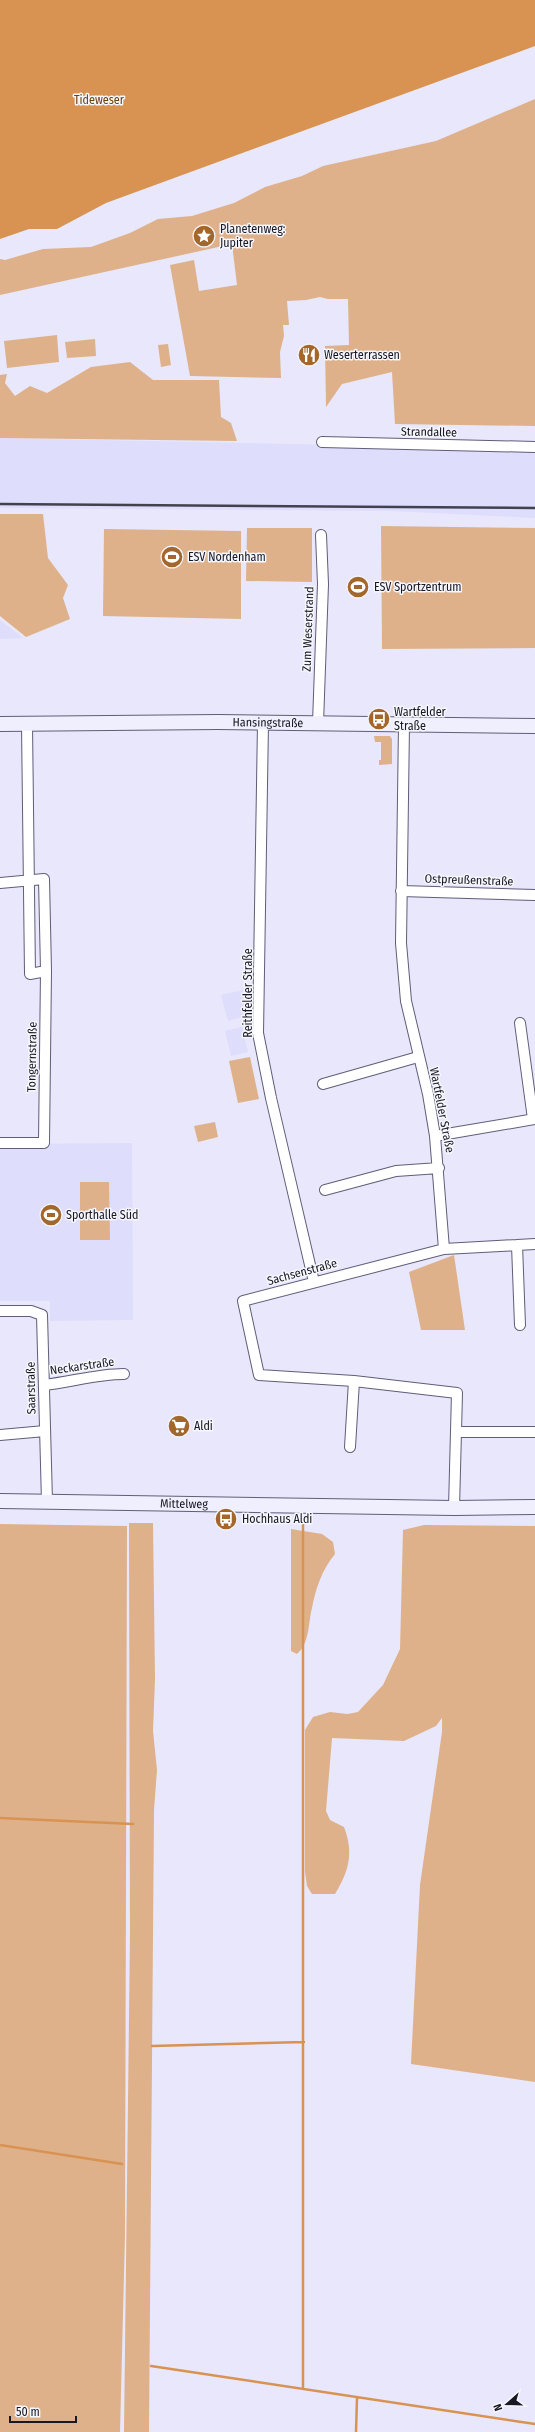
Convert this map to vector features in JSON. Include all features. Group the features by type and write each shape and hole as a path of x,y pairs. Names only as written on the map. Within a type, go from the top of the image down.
{"street":[{"name":"Strandallee","path":"322,442 535,447"},
{"name":"Zum Weserstrand","path":"318,723 322,584 321,535"},
{"name":"Reithfelder Straße","path":"262,723 258,1033 271,1098 314,1282"},
{"name":"Hansingstraße","path":"0,724 318,723 535,726"},
{"path":"27,724 30,974 46,971"},
{"name":"Wartfelder Straße","path":"404,725 401,943 406,1001 418,1057 428,1094 435,1136 439,1168 444,1249"},
{"name":"Tongernstraße","path":"0,1143 44,1143 46,971 44,879 28,881"},
{"path":"0,883 28,881"},
{"name":"Ostpreußenstraße","path":"401,890 535,894"},
{"path":"435,1136 534,1119 520,1023"},
{"name":"Wartfelder Straße","path":"323,1084 418,1057"},
{"name":"Wartfelder Straße","path":"325,1190 396,1171 439,1168"},
{"name":"Sachsenstraße","path":"454,1508 457,1393 354,1381 259,1375 243,1301 444,1249 535,1244"},
{"path":"517,1245 520,1325"},
{"name":"Saarstraße","path":"0,1311 31,1311 42,1315 47,1502"},
{"name":"Neckarstraße","path":"44,1385 75,1381 104,1374 124,1374"},
{"path":"350,1447 354,1381"},
{"path":"0,1435 45,1431"},
{"path":"456,1432 535,1432"},
{"name":"Mittelweg","path":"0,1501 454,1508 535,1506"}],"shaded area":[{"name":"Tideweser","path":"0,0 535,0 535,46 106,203 57,229 29,229 0,239"},
{"path":"535,99 535,426 395,424 392,372 342,384 326,407 325,346 349,345 348,299 328,299 320,297 306,300 287,301 289,325 283,325 284,336 280,352 281,378 190,376 170,265 194,260 199,291 237,285 232,244 0,295 0,259 5,260 43,249 91,247 130,233 158,219 192,216 234,203 265,187 302,176 323,166 436,141"},
{"path":"57,335 59,362 7,368 4,341"},
{"path":"95,339 96,356 67,358 65,342"},
{"path":"168,344 171,365 161,367 158,345"},
{"path":"130,362 153,380 219,380 221,417 231,423 237,441 0,438 0,375 7,374 5,383 15,396 30,386 47,393 91,367"},
{"path":"0,438 535,449 535,518 391,511 0,508"},
{"path":"0,514 43,514 48,558 68,585 63,598 70,619 26,637 0,616"},
{"path":"381,526 535,528 535,648 382,649"},
{"path":"247,528 312,528 312,582 246,581"},
{"name":"ESV Nordenham","path":"104,529 241,531 241,619 103,616"},
{"path":"0,620 23,638 0,639"},
{"path":"374,736 390,736 392,739 392,764 379,765 379,760 381,760 381,742 375,742"},
{"path":"243,990 249,1015 228,1021 221,995"},
{"path":"242,1027 248,1052 231,1056 225,1031"},
{"path":"250,1057 259,1099 238,1103 229,1061"},
{"path":"215,1122 218,1137 198,1142 194,1126"},
{"path":"132,1143 133,1320 50,1321 50,1301 0,1301 0,1144"},
{"path":"80,1182 109,1182 110,1240 80,1240"},
{"path":"454,1255 465,1330 421,1330 409,1272"},
{"path":"129,1523 153,1523 155,1679 153,1731 157,1770 154,1810 149,2432 124,2432 130,1935"},
{"path":"0,1524 127,1526 125,2234 120,2432 0,2432"},
{"path":"424,1525 535,1526 535,2082 411,2064 420,1885 442,1732 442,1718 436,1726 404,1741 332,1738 326,1811 330,1820 344,1827 349,1845 347,1870 335,1894 312,1894 307,1886 305,1872 305,1730 313,1717 330,1712 347,1714 358,1712 383,1685 400,1649 403,1530"},
{"path":"291,1529 322,1534 333,1542 335,1554 326,1566 320,1579 306,1639 297,1654 291,1651"}],"waterway":[{"path":"303,1524 303,2389"},
{"path":"0,1818 133,1824"},
{"path":"152,2046 304,2042"},
{"path":"0,2145 122,2164"},
{"path":"151,2366 535,2424"},
{"path":"356,2432 357,2398"}],"railway":[{"path":"0,504 535,508"}],"place":[{"name":"Planetenweg: Jupiter","path":"204,236"},
{"name":"Weserterrassen","path":"309,355"},
{"name":"ESV Nordenham","path":"172,557"},
{"name":"ESV Sportzentrum","path":"358,587"},
{"name":"Wartfelder Straße","path":"379,719"},
{"name":"Sporthalle Süd","path":"51,1215"},
{"name":"Aldi","path":"179,1426"},
{"name":"Hochhaus Aldi","path":"226,1519"}]}
